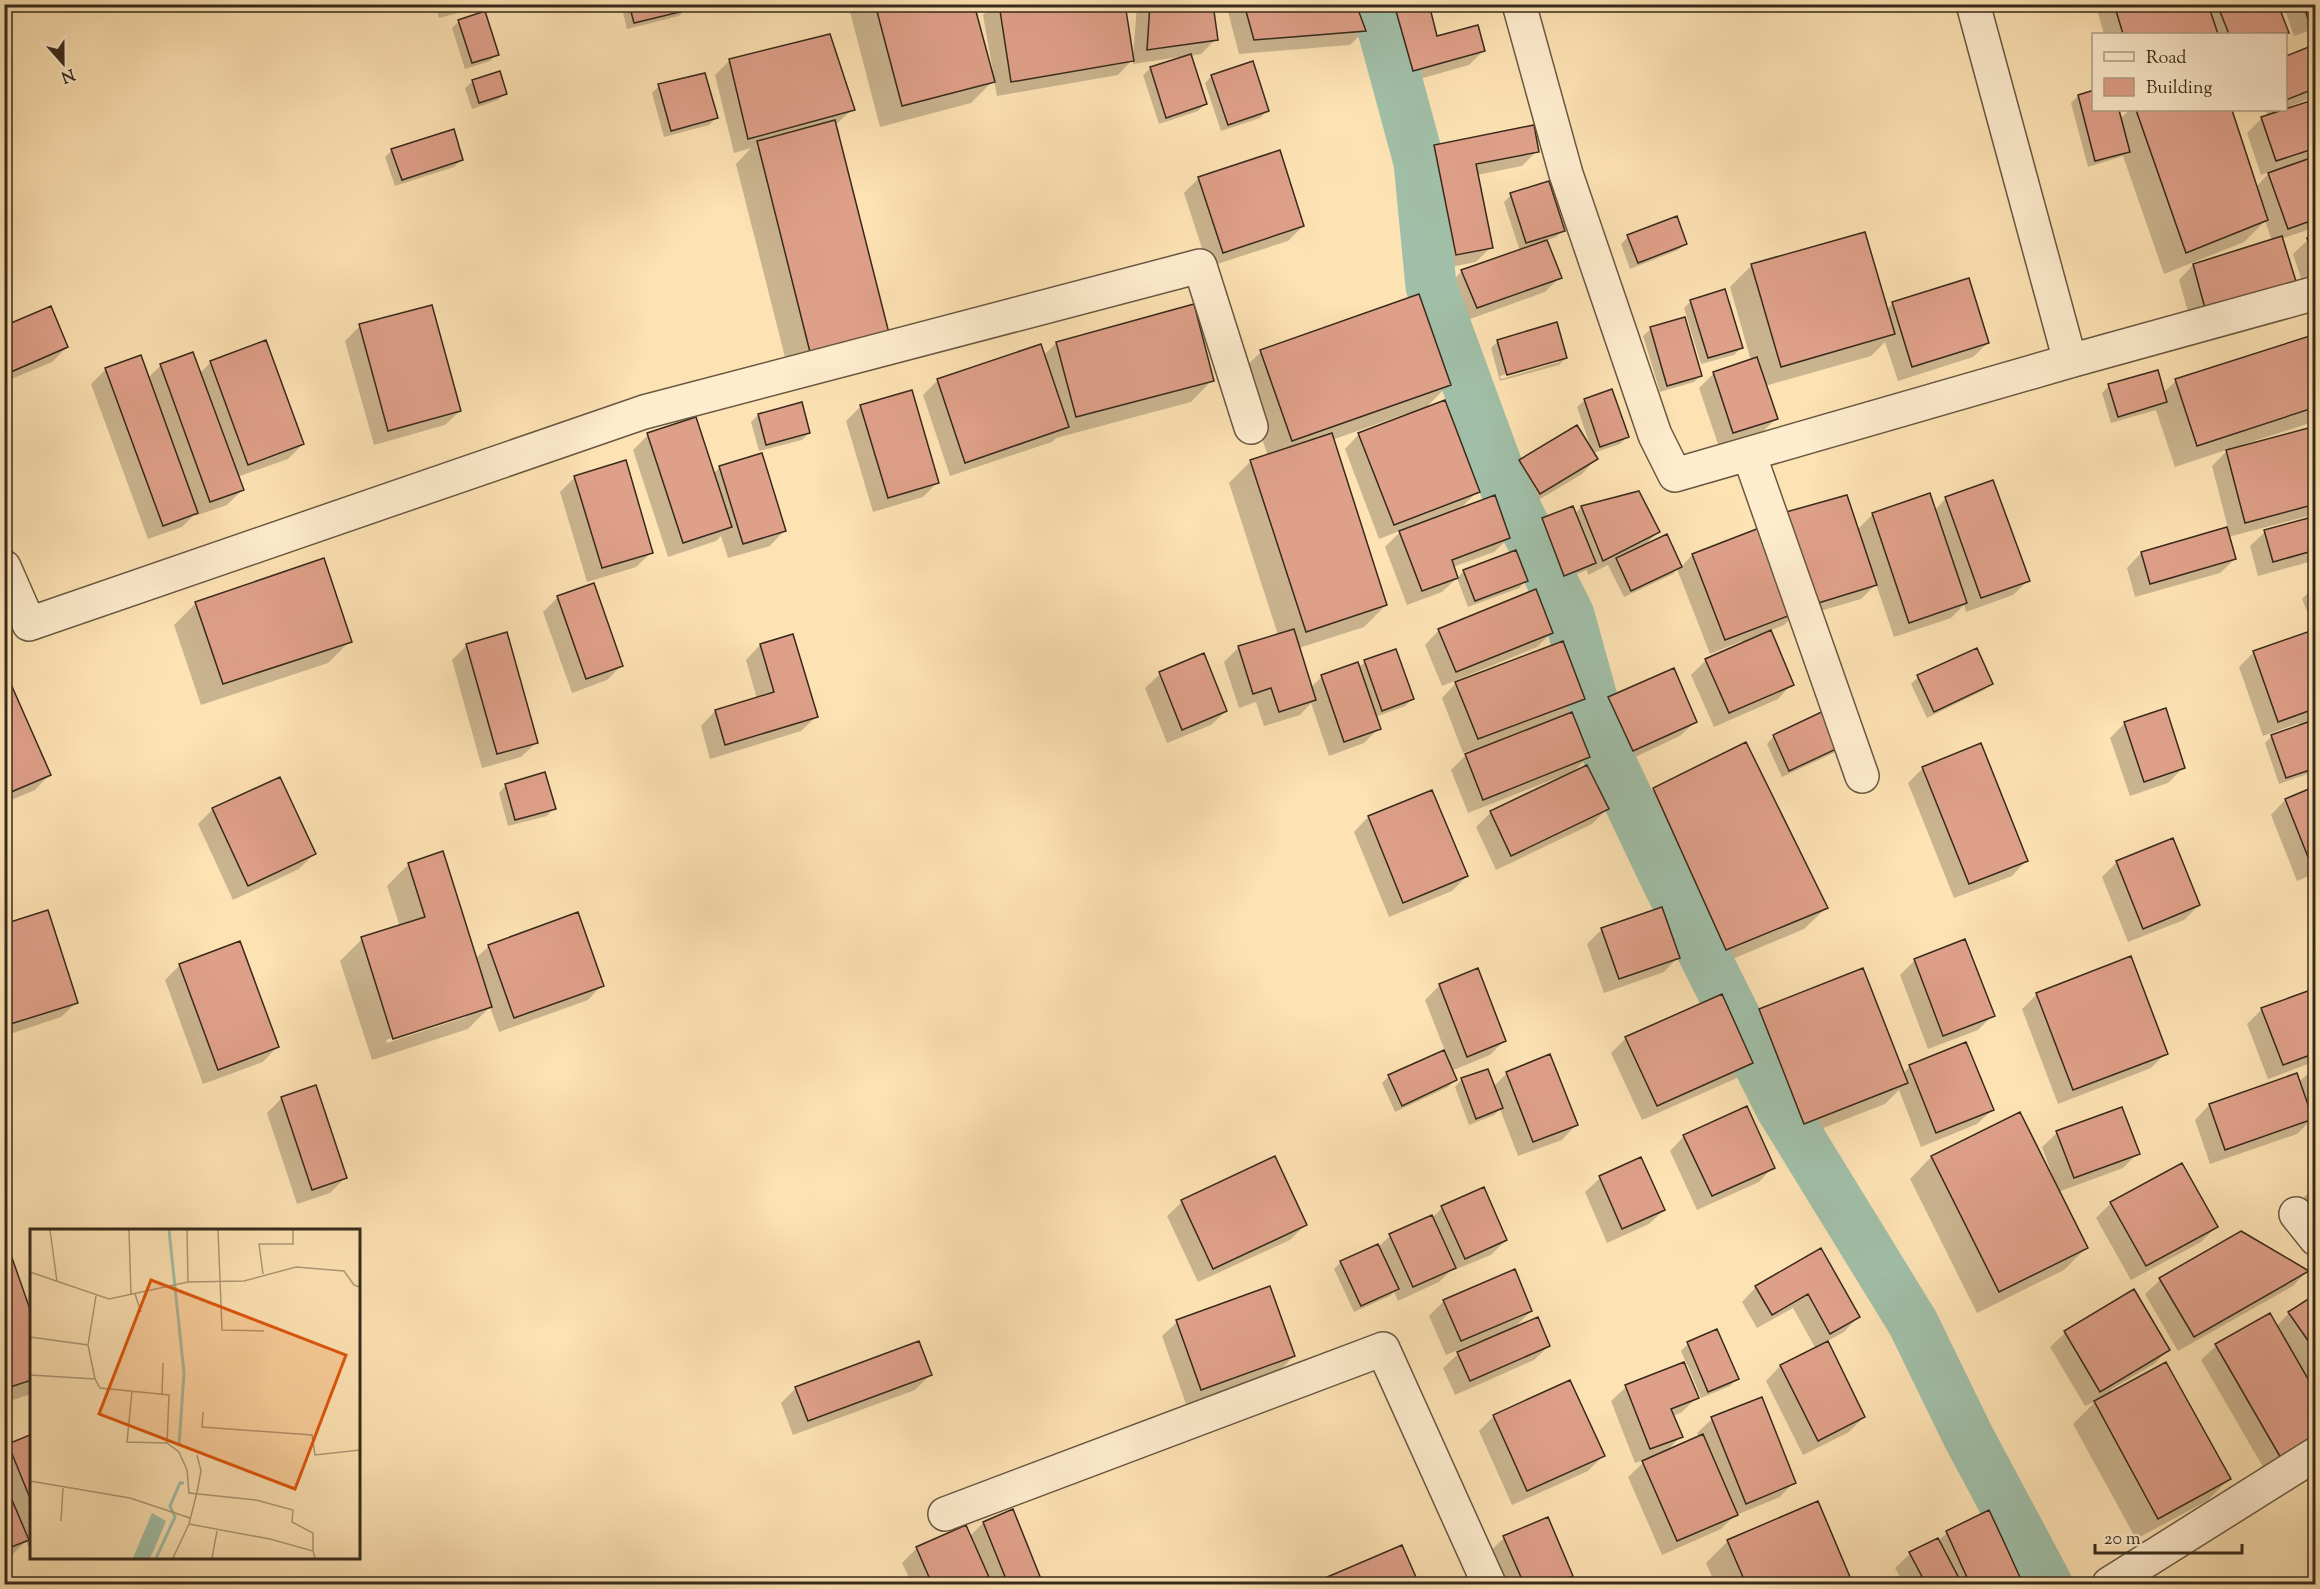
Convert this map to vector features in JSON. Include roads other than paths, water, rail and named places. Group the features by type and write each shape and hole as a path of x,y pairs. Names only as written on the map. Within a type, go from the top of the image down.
{"street":[{"path":"1519,4 1566,174 1655,435 1675,475 2316,293"},
{"path":"1973,4 2070,361"},
{"path":"4,567 29,624 644,412 1200,266 1251,426"},
{"path":"1749,453 1862,776"},
{"path":"945,1514 1383,1349 1489,1584"},
{"path":"2109,1584 2316,1454"}],"waterway":[{"path":"1376,4 1419,162 1431,286 1504,485 1569,615 1609,759 1666,879 1781,1108 1913,1323 1968,1436 2047,1584"}]}
